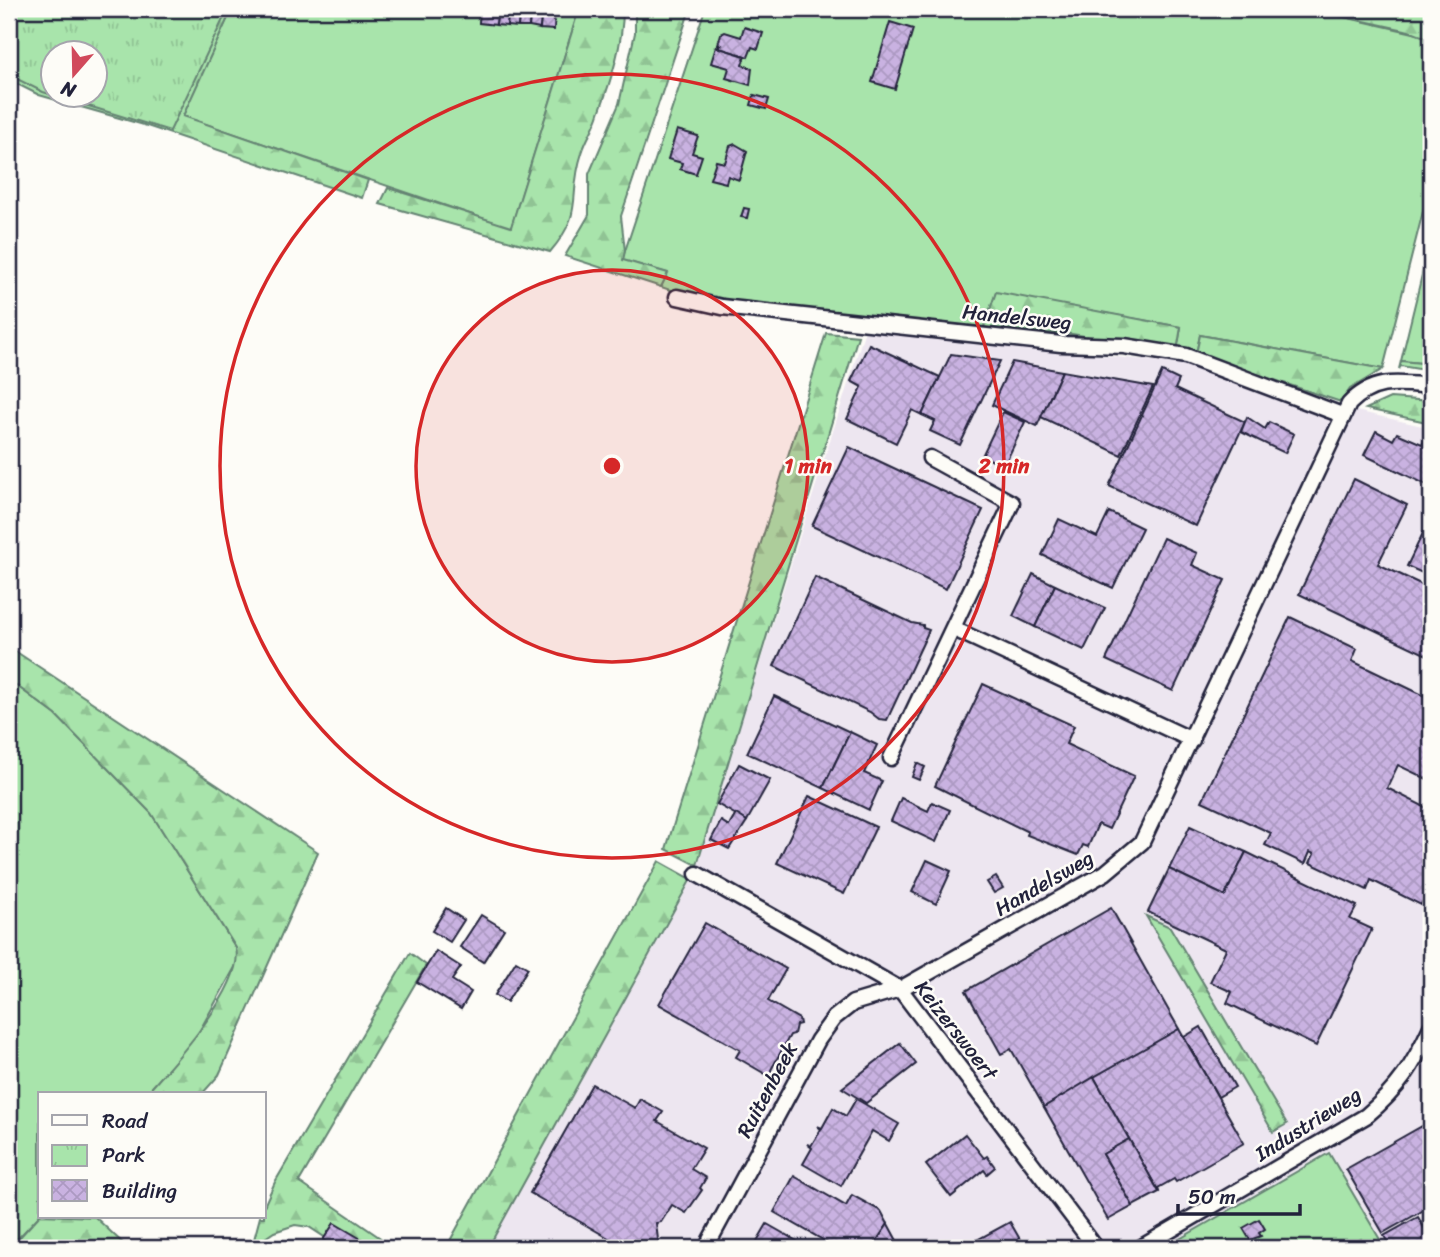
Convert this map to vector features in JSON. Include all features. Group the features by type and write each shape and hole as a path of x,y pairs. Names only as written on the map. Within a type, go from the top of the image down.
{"street":[{"name":"Handelsweg","path":"677,298 722,307 1061,344 1124,346 1186,356 1342,415"},
{"name":"Handelsweg","path":"900,989 1125,859 1142,842 1342,415 1358,394 1379,384 1386,382 1431,386"},
{"path":"891,758 1012,503 930,458"},
{"path":"954,629 1192,740"},
{"name":"Keizerswoert","path":"697,874 900,989 1096,1248"},
{"name":"Ruitenbeek","path":"709,1248 710,1240 818,1040 834,1018 853,1003 900,989"},
{"name":"Industrieweg","path":"1140,1248 1366,1116 1390,1095 1411,1070 1431,1027"}],"shaded area":[{"path":"865,330 1192,365 1330,405 1431,428 1431,1248 489,1248 696,865"}],"green space":[{"path":"9,9 232,9 183,116 368,180 362,198 144,125 84,108 108,108 108,38 38,38 38,94 17,84 9,72"},
{"path":"9,9 228,9 170,131 95,108 108,108 108,38 38,38 38,90 9,75"},
{"path":"232,9 579,9 511,228 182,116"},
{"path":"579,9 623,9 621,35 608,88 582,153 572,214 561,238 550,252 380,204 388,188 511,227"},
{"path":"635,9 690,9 621,216 625,251 623,260 668,273 661,287 565,256 589,215 589,174 619,104 635,33"},
{"path":"705,9 1309,9 1431,37 1431,180 1383,369 1200,335 1196,354 1177,351 1181,327 996,293 983,330 738,303 682,294 661,287 667,273 622,260"},
{"path":"1309,9 1431,9 1431,37 1424,37 1405,30"},
{"path":"1431,238 1431,364 1401,361"},
{"path":"996,292 1181,327 1177,351 1072,334 983,330"},
{"path":"826,333 858,336 697,865 666,849"},
{"path":"1200,335 1383,369 1350,389 1341,402 1196,354"},
{"path":"1401,361 1431,364 1431,371 1401,366 1399,369"},
{"path":"1390,398 1431,401 1431,423 1366,409"},
{"path":"9,647 318,852 219,1075 204,1092 148,1092 188,1045 218,1003 236,964 236,948 151,813 56,715 9,680"},
{"path":"9,680 56,715 151,813 236,948 239,960 195,1039 148,1092 38,1092 38,1217 9,1248"},
{"path":"659,861 691,879 488,1248 446,1248"},
{"path":"1146,916 1170,927 1287,1124 1273,1132"},
{"path":"410,953 426,965 299,1182 395,1248 341,1248 309,1227 295,1225 274,1232 252,1247 260,1218 266,1218 266,1202"},
{"path":"1329,1153 1385,1248 1366,1248 1361,1239 1344,1248 1164,1248"},
{"path":"38,1217 96,1218 128,1248 10,1248"}],"building":[{"path":"480,9 498,9 496,25 479,23"},
{"path":"498,9 509,9 507,26 496,25"},
{"path":"509,9 520,9 518,27 507,26"},
{"path":"520,9 531,9 529,27 518,27"},
{"path":"531,9 542,9 540,29 529,27"},
{"path":"542,9 555,9 554,30 540,29"},
{"path":"890,22 913,29 895,89 872,82"},
{"path":"744,27 763,33 758,49 752,47 748,57 716,47 721,45 718,44 721,34 725,32 741,37"},
{"path":"716,47 745,56 742,65 752,68 750,85 726,78 729,68 711,63"},
{"path":"754,95 769,99 766,109 751,105"},
{"path":"677,130 698,136 692,153 702,156 696,174 680,169 682,163 668,159"},
{"path":"735,144 747,151 739,180 728,176 726,183 710,179 716,161 725,163 730,146"},
{"path":"744,208 749,209 747,218 741,217"},
{"path":"869,344 940,377 922,415 912,410 896,443 847,419 862,387 851,381"},
{"path":"951,354 1000,361 960,445 930,431 935,421 922,415"},
{"path":"1012,362 1062,371 1037,426 992,405"},
{"path":"1062,371 1153,387 1121,455 1041,417"},
{"path":"1162,372 1179,380 1175,389 1245,422 1196,526 1109,486"},
{"path":"1003,412 1025,422 1004,466 982,456"},
{"path":"1247,417 1265,429 1269,422 1294,434 1285,453 1241,432"},
{"path":"1376,431 1393,440 1397,433 1422,444 1427,435 1431,437 1431,487 1364,455"},
{"path":"849,447 983,510 946,589 812,526"},
{"path":"1354,479 1407,505 1378,564 1431,589 1431,657 1299,594"},
{"path":"1109,512 1142,528 1113,588 1042,555 1059,519 1097,537"},
{"path":"1423,533 1431,537 1431,577 1407,566"},
{"path":"1163,538 1197,553 1192,565 1225,580 1173,691 1106,660"},
{"path":"1033,574 1055,585 1035,627 1013,616"},
{"path":"815,577 929,630 887,720 879,719 870,712 774,666"},
{"path":"1055,585 1105,608 1084,650 1035,627"},
{"path":"1290,617 1357,649 1352,661 1431,699 1431,781 1398,765 1387,788 1431,810 1431,884 1421,905 1371,880 1367,890 1310,863 1314,854 1310,852 1305,864 1265,845 1271,833 1202,801"},
{"path":"983,684 1074,726 1066,744 1134,776 1109,829 1098,824 1088,847 1083,845 1078,855 1027,835 1028,832 935,786"},
{"path":"774,696 850,732 823,788 747,753"},
{"path":"850,732 877,745 864,773 882,781 869,810 823,788"},
{"path":"917,763 925,767 919,780 912,777"},
{"path":"739,764 770,780 747,821 717,804"},
{"path":"809,796 876,827 844,894 777,863"},
{"path":"901,798 928,811 932,802 950,810 936,842 891,821"},
{"path":"736,814 747,821 729,849 711,840 721,821 729,826"},
{"path":"1190,826 1246,852 1225,896 1169,869"},
{"path":"1246,852 1357,906 1350,919 1372,929 1316,1046 1227,1003 1232,992 1210,982 1226,949 1148,912 1169,869 1225,896"},
{"path":"927,860 951,871 936,904 912,892"},
{"path":"996,877 1003,888 994,893 987,882"},
{"path":"446,908 464,920 450,942 432,931"},
{"path":"1111,908 1179,1029 1044,1107 1011,1049 1001,1054 966,991"},
{"path":"481,915 504,929 483,962 460,947"},
{"path":"705,923 786,969 768,1001 799,1019 800,1024 796,1025 794,1034 790,1035 771,1070 772,1074 767,1075 736,1057 740,1050 659,1004"},
{"path":"436,951 461,967 452,980 471,992 461,1009 417,982"},
{"path":"516,961 528,968 507,1002 495,995"},
{"path":"1201,1027 1235,1087 1218,1097 1184,1037"},
{"path":"1179,1029 1244,1143 1176,1182 1174,1179 1158,1188 1159,1192 1094,1077"},
{"path":"900,1043 916,1064 866,1103 842,1088"},
{"path":"1094,1077 1129,1139 1103,1154 1133,1206 1108,1220 1044,1107"},
{"path":"592,1084 635,1108 640,1099 663,1112 657,1121 704,1148 691,1169 706,1178 700,1188 702,1190 686,1213 672,1205 661,1222 656,1223 659,1248 626,1248 530,1193"},
{"path":"856,1099 899,1124 889,1141 872,1131 841,1186 803,1164 812,1148 807,1144 811,1146 821,1129 817,1126 822,1128 833,1108 846,1116"},
{"path":"1431,1121 1431,1206 1383,1233 1346,1169"},
{"path":"965,1134 995,1167 987,1174 984,1170 951,1197 926,1165"},
{"path":"1129,1139 1159,1192 1133,1206 1103,1154"},
{"path":"794,1176 846,1206 852,1195 881,1211 888,1224 872,1248 837,1248 774,1212"},
{"path":"1418,1217 1431,1240 1431,1248 1391,1248 1384,1236"},
{"path":"1259,1219 1265,1229 1259,1233 1261,1236 1250,1240 1243,1228"},
{"path":"1010,1222 1025,1248 977,1248 973,1242"},
{"path":"334,1223 363,1240 358,1248 337,1248 323,1240"},
{"path":"767,1224 809,1248 753,1248"},
{"path":"888,1224 901,1248 872,1248"},
{"path":"945,1240 949,1248 930,1248"}]}
